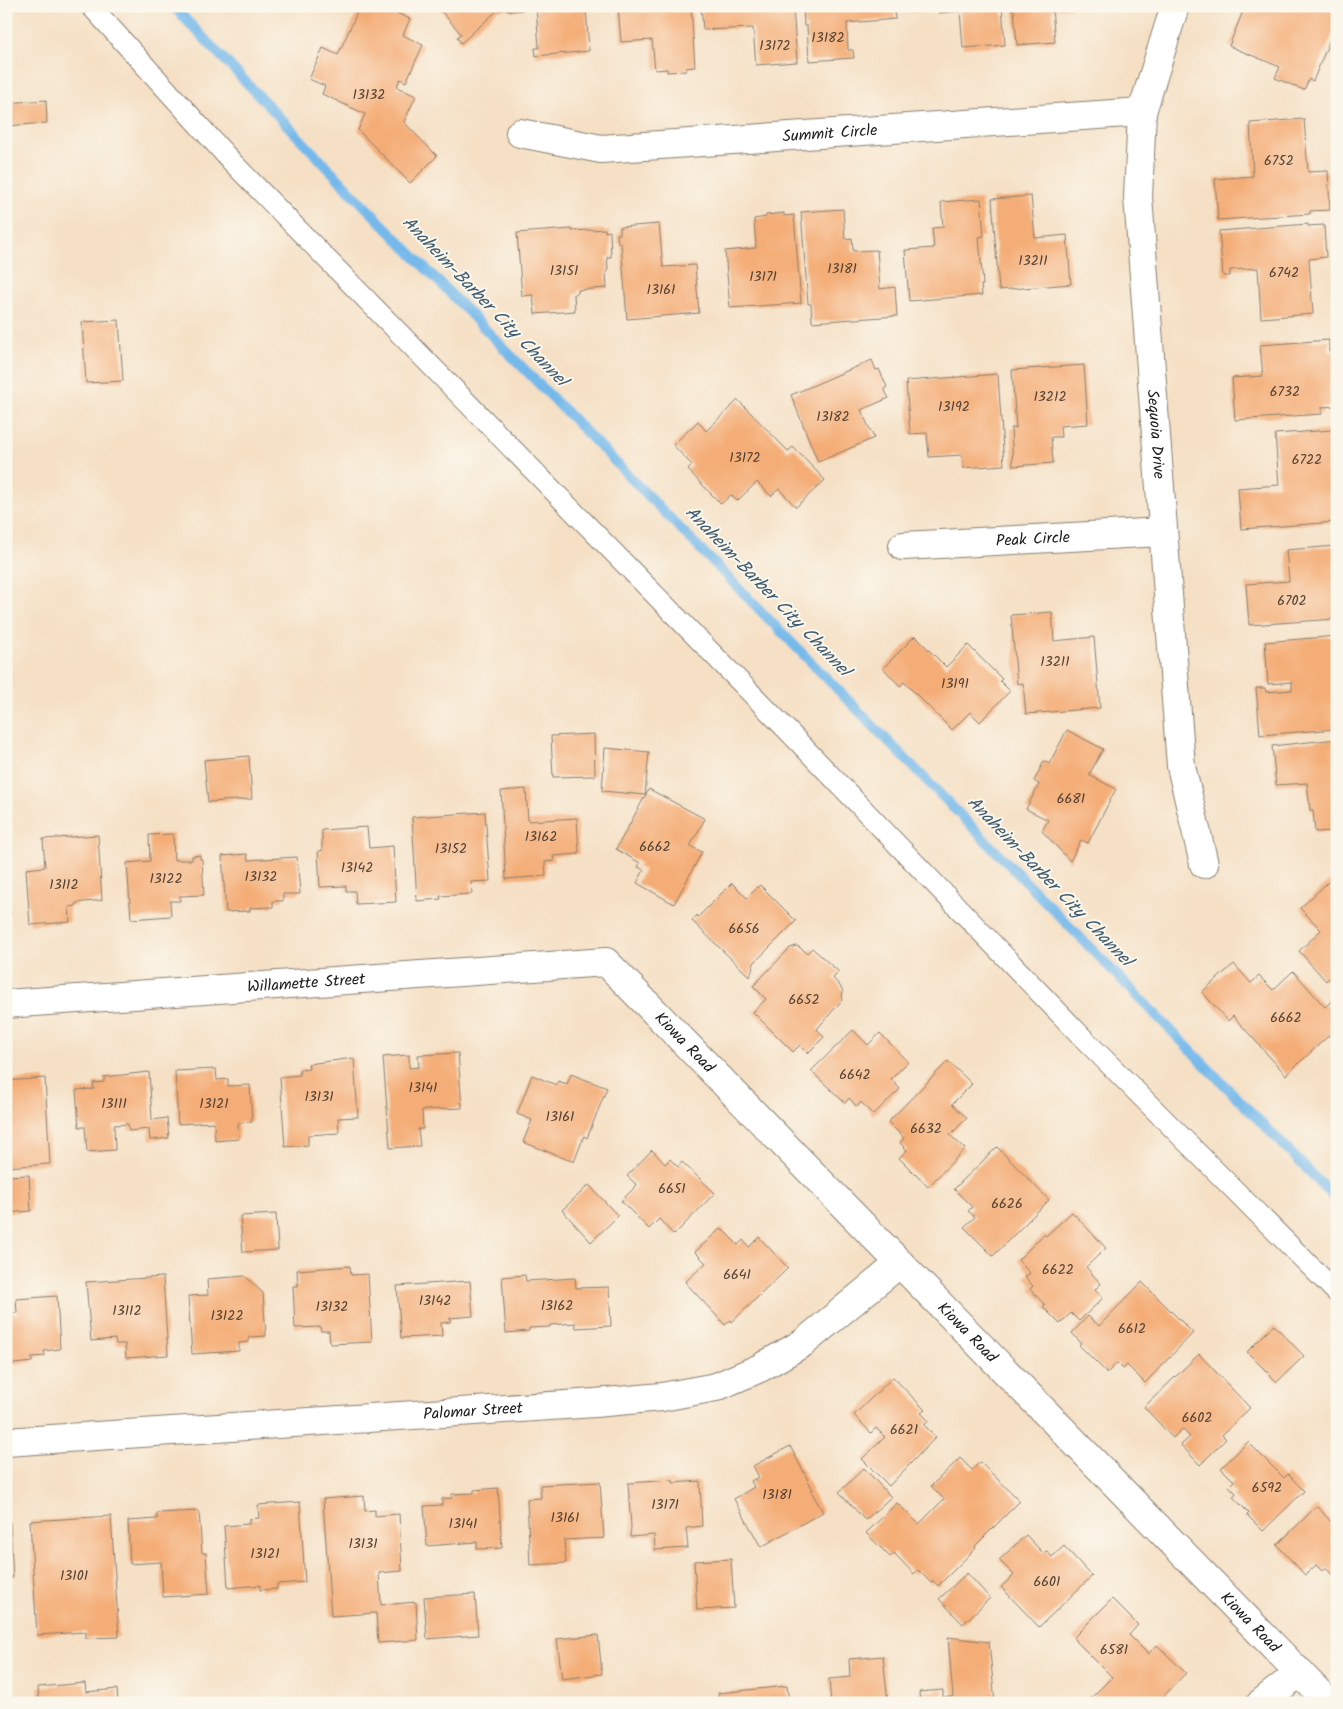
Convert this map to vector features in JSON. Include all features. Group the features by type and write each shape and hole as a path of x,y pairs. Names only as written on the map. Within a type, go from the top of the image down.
{"street":[{"name":"Sequoia Drive","path":"1175,6 1142,112 1138,197 1182,766 1204,864"},
{"name":"Summit Circle","path":"520,133 601,149 1142,112"},
{"name":"Peak Circle","path":"904,546 1163,532"},
{"name":"Willamette Street","path":"6,1004 606,962"},
{"name":"Kiowa Road","path":"606,962 1329,1703"},
{"name":"Palomar Street","path":"6,1442 595,1403 662,1397 716,1387 760,1368 803,1343 900,1263"},
{"path":"1260,1703 1300,1672"}],"lane":[{"path":"91,6 232,163 783,726 1085,1040 1337,1294"}],"building":[{"path":"360,6 381,6 410,19 403,35 423,45 406,82 400,79 397,87 416,96 404,122 437,156 410,183 358,130 365,114 322,94 325,86 309,79 323,48 338,55"},
{"path":"437,6 528,6 528,8 510,11 509,9 498,10 461,43 457,37 461,34"},
{"path":"536,6 586,6 589,51 536,56 535,48 539,48"},
{"path":"618,6 691,6 695,67 686,68 686,71 667,72 667,69 655,70 652,40 621,42"},
{"path":"701,6 793,6 797,62 756,65 753,28 703,30"},
{"path":"803,6 894,6 895,19 847,23 848,50 853,50 854,58 809,61 807,26 804,26"},
{"path":"908,6 1002,6 1005,45 963,48 960,11 939,13 939,10 908,12"},
{"path":"1011,6 1071,6 1071,8 1052,9 1055,42 1017,45 1014,10 1011,10"},
{"path":"1245,6 1337,6 1337,17 1332,29 1334,30 1313,81 1309,79 1304,90 1275,78 1280,67 1229,46"},
{"path":"46,100 47,123 6,126 6,103"},
{"path":"1304,119 1308,172 1328,171 1330,210 1310,211 1310,214 1218,220 1215,179 1253,176 1250,123"},
{"path":"1031,196 1035,238 1067,235 1071,284 999,290 992,199"},
{"path":"981,199 984,236 979,237 983,285 981,285 982,295 909,301 905,250 934,248 932,228 943,227 941,202"},
{"path":"843,209 845,239 852,238 853,251 877,250 880,289 895,287 897,316 812,322 811,304 808,304 801,212"},
{"path":"784,213 784,216 794,215 801,303 730,308 725,251 756,248 754,219 766,217 766,215"},
{"path":"659,224 663,267 695,265 699,313 627,319 621,243 618,243 617,234 620,234 620,227"},
{"path":"1308,224 1308,226 1324,225 1326,257 1309,259 1313,314 1261,318 1258,268 1230,270 1230,276 1223,276 1219,231"},
{"path":"572,229 572,231 605,229 605,232 610,231 611,257 607,257 607,288 578,290 578,293 574,294 575,311 535,314 533,295 522,296 517,233"},
{"path":"119,320 123,381 86,383 82,322"},
{"path":"1329,340 1329,352 1335,351 1337,406 1322,407 1322,414 1235,420 1232,378 1263,376 1260,345"},
{"path":"872,360 876,370 879,369 887,387 884,389 889,398 861,410 874,438 818,462 791,395"},
{"path":"1084,365 1088,424 1060,426 1061,437 1051,437 1053,463 1013,466 1011,428 1016,428 1012,370"},
{"path":"998,374 1004,465 963,468 962,455 929,457 927,433 910,434 906,381"},
{"path":"738,400 788,451 793,447 825,480 796,507 779,489 771,496 757,482 737,501 731,495 721,504 688,470 692,465 673,445 698,421 706,431"},
{"path":"1332,430 1333,434 1337,434 1337,522 1241,529 1238,488 1279,485 1275,434"},
{"path":"1336,546 1337,619 1249,625 1246,584 1289,581 1286,550"},
{"path":"1052,612 1054,641 1094,637 1100,708 1026,714 1023,683 1017,684 1011,615"},
{"path":"915,636 946,667 968,645 1002,679 1000,681 1010,691 980,722 970,712 952,730 904,682 900,686 883,668"},
{"path":"1337,636 1337,729 1260,735 1256,688 1265,688 1266,692 1292,690 1292,682 1268,684 1265,642"},
{"path":"1067,730 1103,749 1089,775 1116,789 1088,843 1081,840 1070,861 1042,831 1048,820 1026,809 1039,784 1034,781 1044,761 1049,764"},
{"path":"594,734 595,776 553,777 551,736"},
{"path":"1337,739 1337,831 1315,832 1313,810 1310,810 1307,783 1276,785 1272,746"},
{"path":"605,748 649,752 645,795 602,791"},
{"path":"249,756 252,799 208,802 204,760"},
{"path":"526,789 528,821 577,818 579,854 553,856 554,861 545,862 546,876 506,879 501,791"},
{"path":"649,789 705,819 690,846 702,852 674,904 637,883 644,870 638,867 640,863 616,849"},
{"path":"485,812 490,881 471,882 472,894 440,896 441,899 417,901 412,817"},
{"path":"367,827 369,848 393,846 396,902 356,904 355,891 346,891 346,886 320,887 318,851 322,851 322,830"},
{"path":"173,834 174,860 192,860 192,856 200,855 200,859 202,859 204,895 180,896 180,901 170,901 171,916 131,919 127,863 150,861 149,835"},
{"path":"98,835 102,900 76,903 76,906 69,907 70,922 30,925 26,869 45,867 43,839"},
{"path":"247,854 248,860 297,857 300,894 283,894 283,901 273,901 273,907 250,908 250,911 226,912 222,856"},
{"path":"1337,874 1337,971 1326,981 1299,951 1321,930 1300,908"},
{"path":"732,883 747,898 760,885 796,921 754,963 750,977 692,921"},
{"path":"6,886 8,886 10,914 6,914"},
{"path":"796,946 807,953 812,948 839,972 833,978 843,991 842,1000 817,1029 824,1037 808,1053 800,1045 793,1052 753,1012 766,999 753,986 790,948"},
{"path":"1234,964 1251,983 1259,976 1273,990 1293,971 1325,1007 1332,1001 1337,1007 1337,1028 1286,1075 1233,1016 1228,1021 1202,992"},
{"path":"853,1030 868,1045 880,1033 908,1062 891,1079 900,1089 873,1115 861,1102 857,1107 849,1098 845,1103 811,1071"},
{"path":"458,1053 462,1108 422,1110 423,1129 418,1129 420,1146 390,1148 383,1057 409,1055 409,1068 419,1067 418,1055"},
{"path":"354,1058 358,1117 338,1118 339,1133 308,1135 308,1145 285,1147 280,1077 300,1075 299,1070 309,1069 308,1064"},
{"path":"948,1061 972,1084 952,1104 967,1118 950,1135 965,1149 928,1187 899,1158 907,1150 900,1143 904,1138 888,1122"},
{"path":"216,1069 217,1080 228,1079 228,1086 250,1085 252,1122 238,1123 239,1139 215,1141 214,1122 178,1124 175,1071"},
{"path":"149,1072 152,1120 167,1118 169,1138 150,1140 149,1129 129,1131 128,1124 114,1125 115,1150 87,1152 85,1127 79,1127 76,1090 94,1089 93,1083 104,1082 104,1077"},
{"path":"571,1074 607,1088 587,1138 584,1136 574,1162 523,1142 532,1120 517,1114 532,1075 556,1085 558,1081 567,1084"},
{"path":"45,1078 50,1164 6,1167 6,1081"},
{"path":"997,1147 1049,1200 993,1256 964,1227 975,1217 968,1211 972,1207 954,1189"},
{"path":"652,1150 665,1164 670,1159 678,1167 682,1162 715,1193 674,1235 659,1219 649,1229 621,1201 637,1185 627,1176"},
{"path":"29,1175 31,1211 6,1213 6,1176"},
{"path":"589,1185 618,1216 591,1242 562,1210"},
{"path":"1072,1212 1106,1248 1086,1267 1101,1284 1095,1289 1103,1298 1079,1321 1071,1313 1060,1324 1043,1307 1045,1305 1030,1289 1033,1286 1025,1277 1030,1273 1018,1260 1044,1234 1046,1236"},
{"path":"276,1214 278,1250 243,1252 240,1216"},
{"path":"721,1228 738,1245 743,1240 749,1247 759,1237 788,1268 732,1322 731,1320 725,1325 685,1282 706,1263 695,1252"},
{"path":"350,1266 351,1275 368,1274 372,1342 330,1344 329,1331 321,1331 320,1327 295,1328 293,1286 298,1286 297,1270"},
{"path":"525,1275 526,1281 575,1278 576,1288 609,1287 611,1326 576,1328 575,1323 529,1328 529,1331 506,1333 502,1277"},
{"path":"245,1276 263,1293 266,1336 249,1337 249,1342 239,1343 239,1351 192,1354 188,1296 208,1295 207,1279"},
{"path":"163,1277 168,1355 126,1358 125,1344 116,1344 115,1339 91,1341 86,1282"},
{"path":"470,1281 473,1316 450,1318 450,1322 441,1323 442,1336 401,1338 397,1286"},
{"path":"1142,1282 1193,1333 1145,1383 1127,1365 1123,1369 1117,1363 1107,1373 1079,1345 1081,1343 1072,1333 1088,1316 1099,1326"},
{"path":"57,1296 60,1349 44,1351 45,1356 32,1357 32,1362 6,1365 6,1309 10,1309 10,1313 17,1313 16,1299"},
{"path":"1274,1325 1304,1356 1277,1382 1247,1352"},
{"path":"1199,1354 1250,1408 1222,1435 1226,1439 1200,1465 1181,1445 1190,1437 1182,1429 1173,1438 1144,1407"},
{"path":"893,1377 925,1410 921,1413 929,1421 924,1425 936,1437 889,1486 862,1459 885,1437 876,1428 871,1433 854,1415"},
{"path":"1248,1442 1284,1478 1288,1474 1304,1491 1263,1531 1233,1497 1236,1493 1229,1486 1234,1481 1221,1468"},
{"path":"790,1446 823,1512 761,1547 734,1499 754,1487 751,1481 759,1477 753,1466"},
{"path":"960,1458 972,1470 980,1462 1020,1501 938,1586 933,1581 931,1583 918,1570 914,1574 894,1553 890,1557 866,1533 897,1503 919,1524 944,1499 931,1486"},
{"path":"864,1468 891,1497 865,1520 839,1492"},
{"path":"673,1480 673,1483 700,1481 702,1526 686,1528 688,1548 655,1550 654,1535 630,1537 628,1483"},
{"path":"600,1482 604,1538 564,1540 566,1563 530,1565 527,1499 541,1498 540,1485"},
{"path":"498,1488 502,1548 477,1549 477,1542 427,1546 424,1506 442,1505 442,1499 452,1498 452,1494 474,1493 474,1490"},
{"path":"364,1496 365,1511 375,1510 375,1516 399,1514 402,1571 379,1573 381,1605 416,1602 418,1640 378,1643 376,1613 331,1616 323,1499"},
{"path":"300,1502 305,1582 277,1584 277,1589 260,1590 260,1585 228,1588 224,1526 249,1524 249,1519 259,1518 258,1505"},
{"path":"1317,1506 1333,1524 1337,1520 1337,1580 1326,1568 1322,1571 1316,1565 1305,1575 1277,1545"},
{"path":"199,1511 202,1553 206,1553 209,1594 163,1597 161,1562 130,1564 128,1521 157,1519 157,1513"},
{"path":"111,1516 119,1637 86,1638 86,1632 37,1635 30,1521"},
{"path":"6,1523 10,1523 13,1578 6,1578"},
{"path":"1026,1535 1043,1553 1047,1551 1052,1557 1064,1546 1092,1576 1039,1627 1001,1587 1014,1575 999,1560"},
{"path":"731,1559 734,1608 697,1610 694,1561"},
{"path":"967,1573 990,1598 963,1624 939,1599"},
{"path":"475,1594 478,1635 427,1639 424,1597"},
{"path":"1112,1599 1138,1625 1129,1635 1148,1654 1157,1645 1186,1673 1157,1703 1086,1703 1112,1677 1073,1638"},
{"path":"598,1635 602,1674 562,1679 557,1639"},
{"path":"948,1637 989,1642 995,1703 920,1703 919,1692 943,1690 943,1697 953,1697"},
{"path":"883,1656 888,1703 831,1703 829,1679 850,1677 849,1659"},
{"path":"85,1683 86,1692 117,1689 118,1703 39,1703 38,1687"},
{"path":"787,1686 789,1703 719,1703 718,1693"}],"waterway":[{"name":"Anaheim-Barber City Channel","path":"173,6 352,193 1337,1200"}]}
